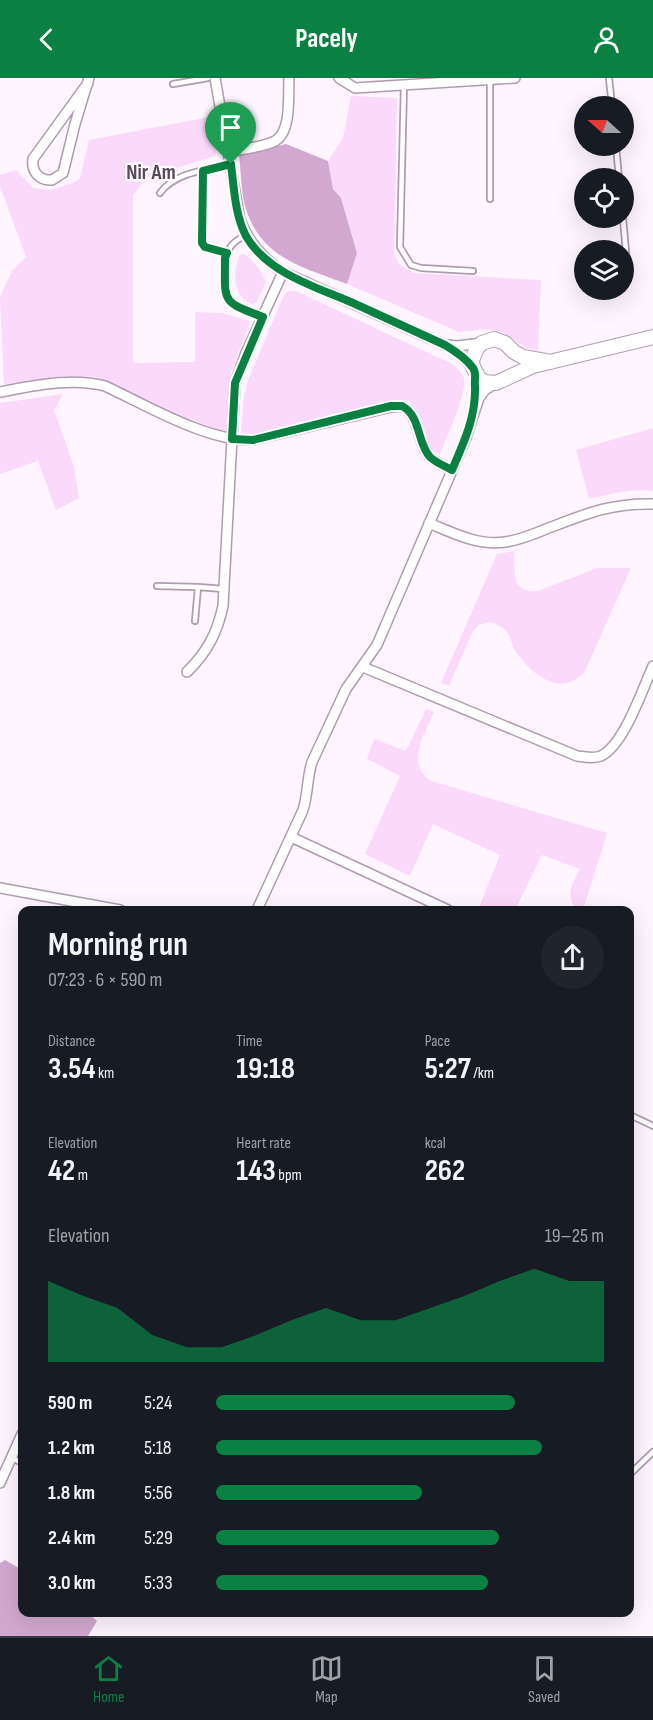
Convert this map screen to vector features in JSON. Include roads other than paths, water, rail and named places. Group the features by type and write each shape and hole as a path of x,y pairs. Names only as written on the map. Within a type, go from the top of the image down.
{"main road":[{"path":"551,362 533,360 514,352 500,340 494,339 482,343 473,354 474,371 484,382 496,383 533,366 551,362 653,337"},
{"path":"509,377 515,368 514,352"}],"street":[{"path":"215,78 240,220 246,235 261,255 283,272 457,352 474,371 475,407"},
{"path":"229,152 276,141 283,134 287,127 289,78"},
{"path":"339,78 355,88 515,78"},
{"path":"88,81 63,173 52,180 40,178 33,170 33,159 88,81"},
{"path":"187,672 212,642 219,626 224,589 235,383 283,272"},
{"path":"442,344 457,346 482,343"},
{"path":"0,392 42,385 93,382 182,422 232,439 253,440 391,406 402,406 411,413 426,452 431,458 452,470"},
{"path":"259,906 307,797 308,774 312,762 346,689 377,645 466,438 475,407 485,390 496,383"},
{"path":"429,523 484,542 506,542 607,507 632,503 653,504"},
{"path":"363,667 577,756 592,758 601,756 614,747 653,666"},
{"path":"291,837 439,906"},
{"path":"0,888 98,906"},
{"path":"0,1483 18,1444"}],"lane":[{"path":"173,84 208,78"},
{"path":"609,78 611,96"},
{"path":"490,80 490,199"},
{"path":"404,85 400,247 411,265 421,268 473,271"},
{"path":"160,193 176,178 231,164"},
{"path":"203,171 202,243 205,247 227,253"},
{"path":"246,235 238,239 225,258 225,292 227,298 236,307 263,317"},
{"path":"157,586 224,589"},
{"path":"195,621 198,587"},
{"path":"634,1117 653,1126"},
{"path":"634,1470 653,1452"},
{"path":"12,1458 18,1461"}],"district":[{"name":"Nir Am","path":"151,172"}]}
